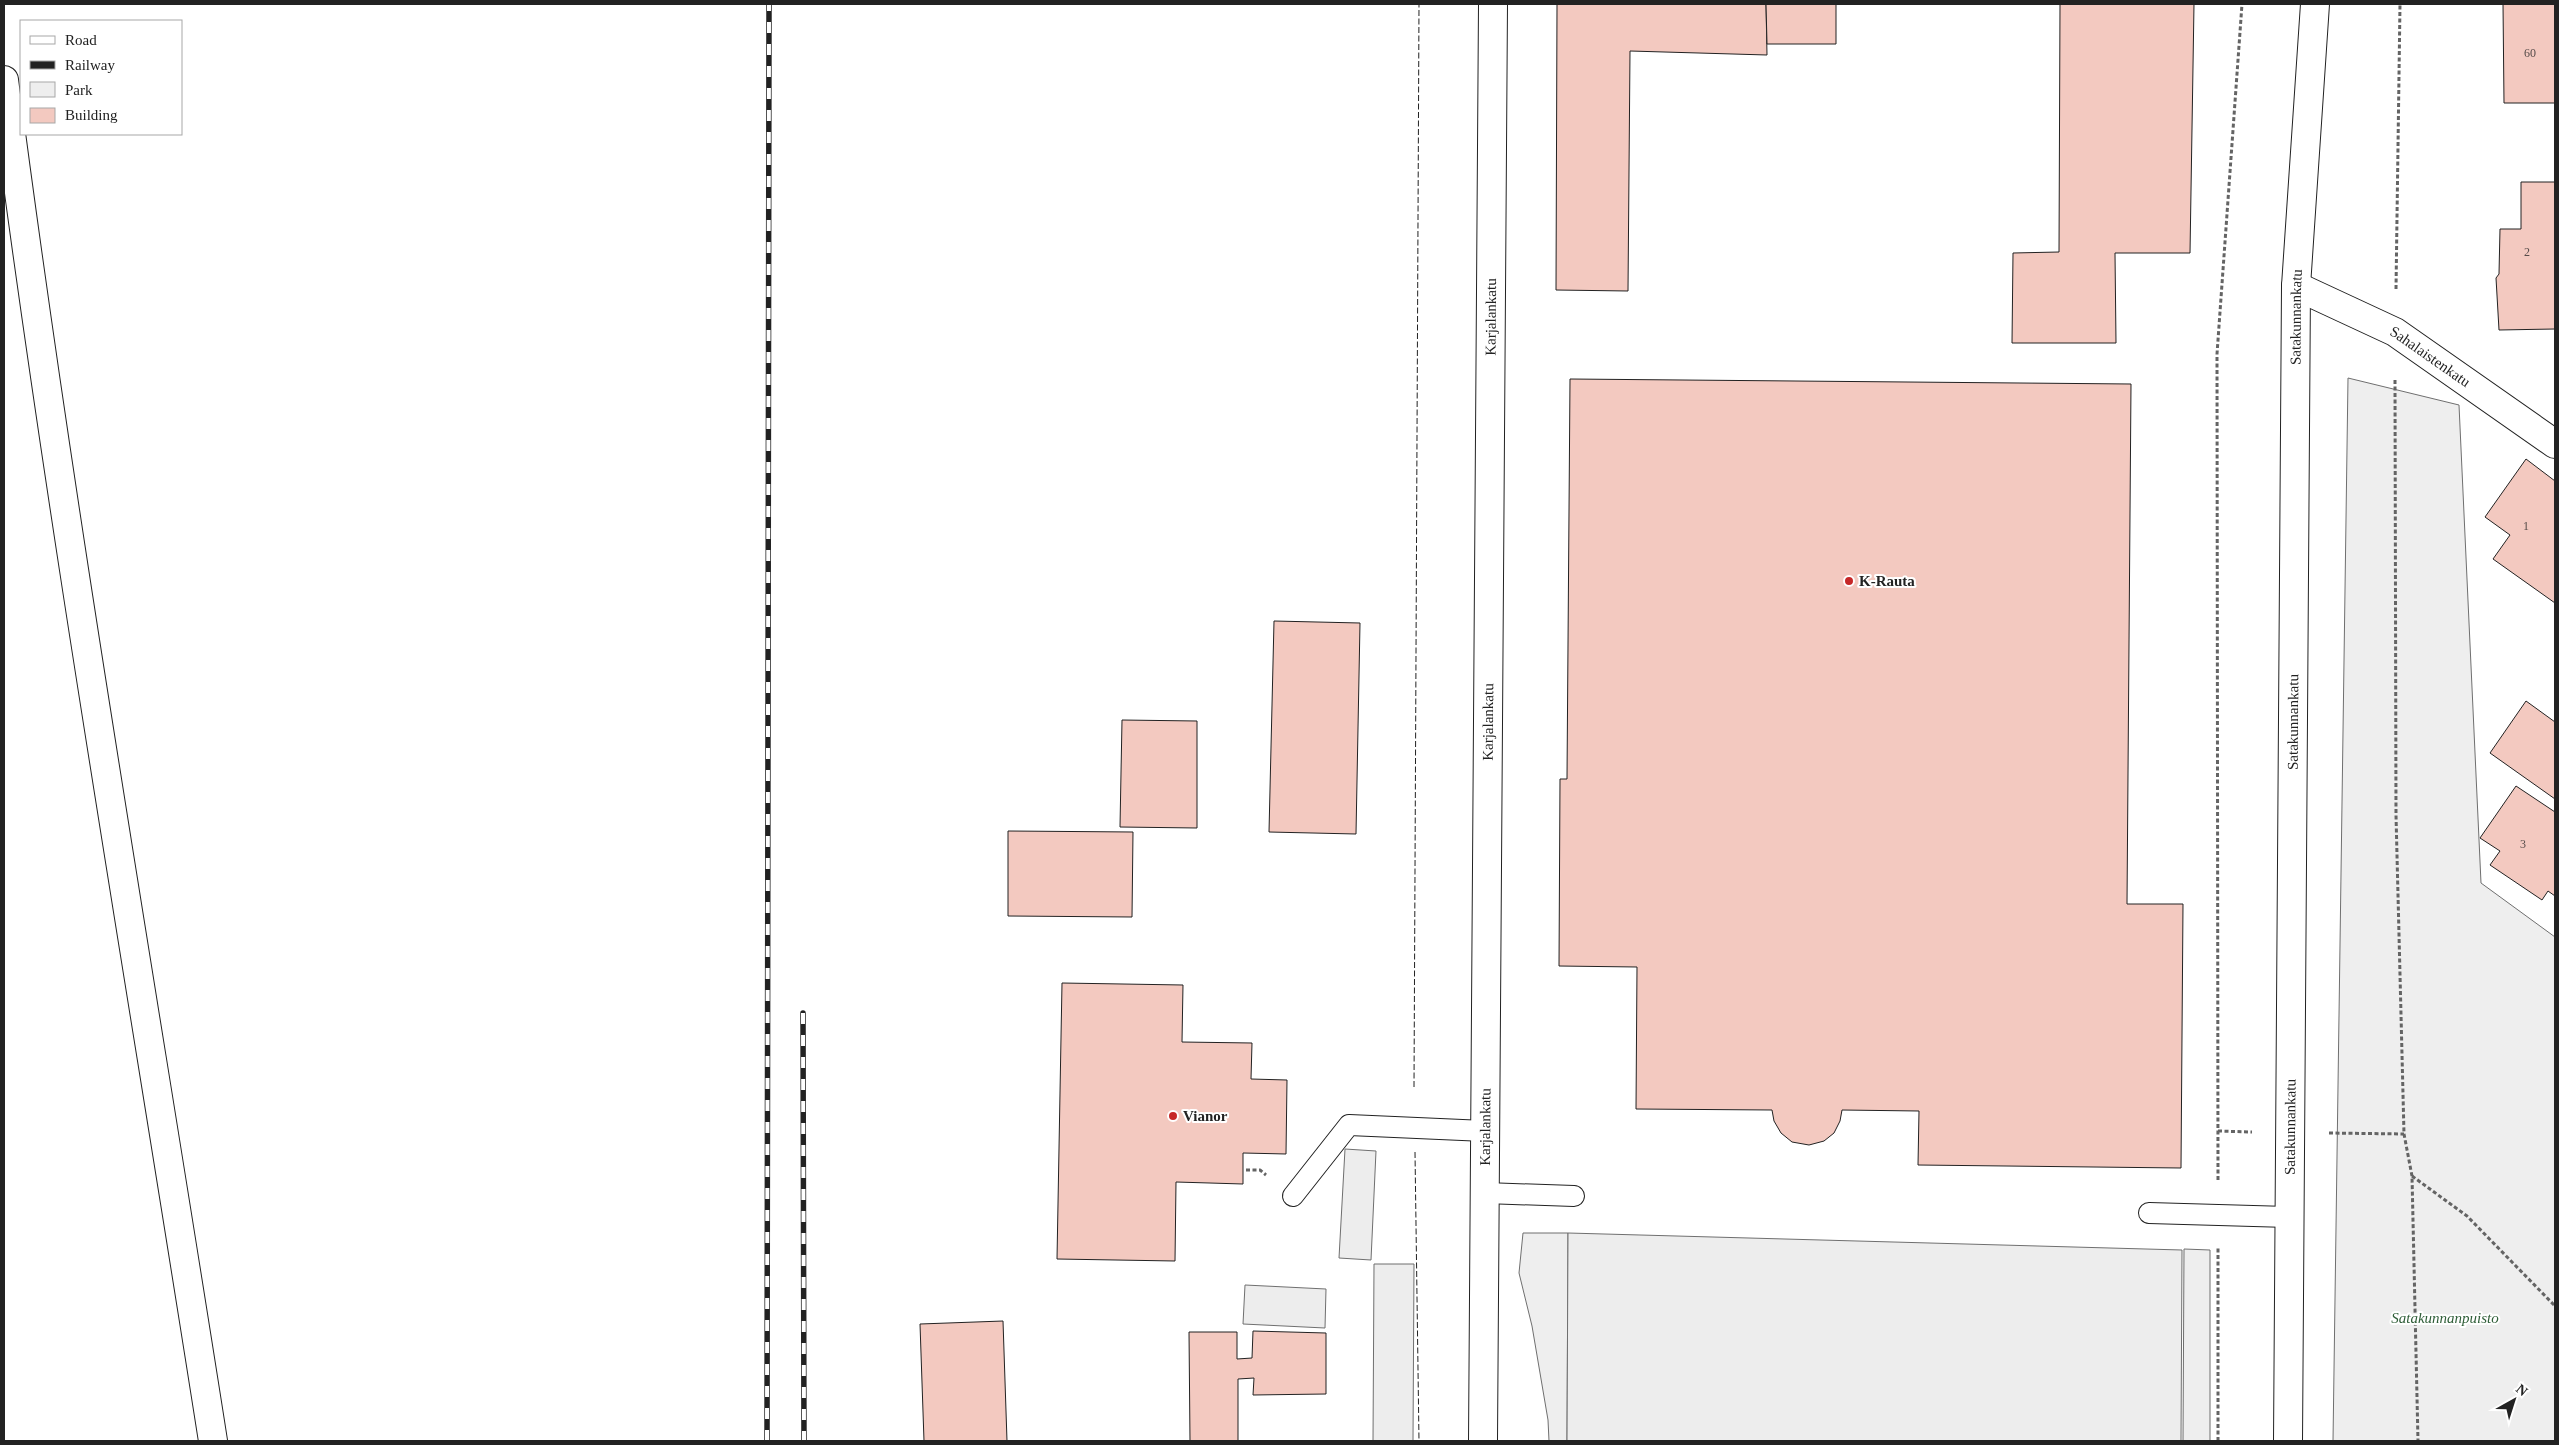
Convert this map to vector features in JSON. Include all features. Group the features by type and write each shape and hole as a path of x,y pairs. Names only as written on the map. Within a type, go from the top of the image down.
{"main road":[{"name":"Karjalankatu","path":"1483,1441 1493,4"},
{"name":"Satakunnankatu","path":"2288,1441 2296,286 2315,4"},
{"path":"4,80 23,227 83,626 213,1441"},
{"name":"Sahalaistenkatu","path":"2296,286 2395,332 2555,444"}],"lane":[{"path":"1293,1196 1349,1125 1485,1132"},
{"path":"1485,1193 1574,1196"},
{"path":"2149,1213 2290,1217"}],"path":[{"path":"2218,1441 2217,354 2242,4"},
{"path":"2400,4 2395,332 2396,815 2404,1134 2412,1176 2418,1441"},
{"path":"2412,1176 2467,1216 2555,1306"}],"green space":[{"name":"Satakunnanpuisto","path":"2348,378 2459,405 2481,883 2555,937 2555,1441 2333,1441"},
{"path":"1523,1233 1568,1233 1567,1441 1549,1441 1548,1420 1532,1326 1519,1273"},
{"path":"2184,1249 2210,1250 2210,1441 2183,1441"}],"shaded area":[{"path":"1345,1149 1376,1151 1371,1260 1339,1258"},
{"path":"1568,1233 2182,1250 2181,1441 1567,1441"},
{"path":"1374,1264 1414,1264 1413,1441 1373,1441"},
{"path":"1245,1285 1326,1289 1325,1328 1243,1324"}],"building":[{"path":"1557,4 1766,4 1767,55 1630,51 1628,291 1556,290"},
{"path":"1766,4 1836,4 1836,44 1767,44"},
{"path":"2060,4 2194,4 2190,253 2115,253 2116,343 2012,343 2013,253 2059,252"},
{"path":"2503,4 2555,4 2555,103 2504,103"},
{"path":"2521,182 2555,182 2555,329 2499,330 2496,278 2499,274 2500,229 2521,229"},
{"name":"K-Rauta","path":"1570,379 2131,384 2127,904 2183,904 2181,1168 1918,1165 1919,1111 1842,1110 1840,1121 1834,1133 1824,1141 1809,1145 1792,1142 1781,1133 1774,1121 1772,1110 1636,1109 1637,967 1559,966 1560,779 1567,779"},
{"path":"2526,459 2555,481 2555,603 2493,559 2510,535 2485,517"},
{"path":"1274,621 1360,623 1356,834 1269,832"},
{"path":"2526,701 2555,722 2555,799 2490,753"},
{"path":"1122,720 1197,721 1197,828 1120,827"},
{"path":"2516,786 2555,812 2555,896 2548,891 2542,900 2490,865 2500,851 2480,838"},
{"path":"1008,831 1133,832 1132,917 1008,916"},
{"name":"Vianor","path":"1062,983 1183,985 1182,1042 1252,1043 1251,1079 1287,1080 1286,1154 1243,1153 1243,1184 1176,1182 1175,1261 1057,1259"},
{"path":"1003,1321 1007,1441 924,1441 920,1324"},
{"path":"1253,1331 1326,1333 1326,1394 1253,1395 1254,1378 1238,1379 1238,1441 1190,1441 1189,1332 1237,1332 1237,1359 1252,1358"}],"railway":[{"path":"767,1441 769,4"},
{"path":"803,1013 804,1441"}],"fence":[{"path":"1414,1087 1419,4"},
{"path":"1415,1152 1419,1441"}],"place":[{"name":"K-Rauta","path":"1849,581"},
{"name":"Vianor","path":"1173,1116"}]}
